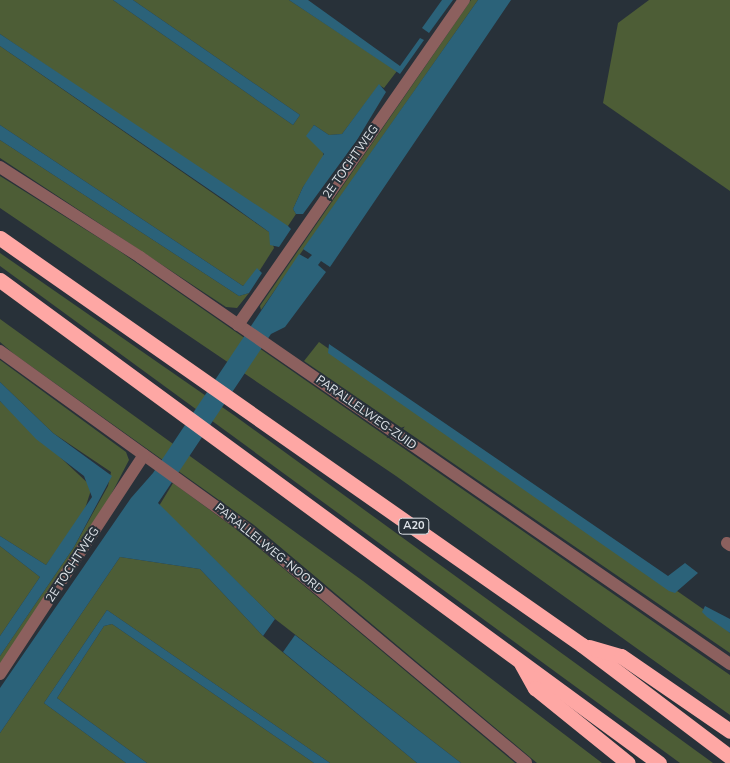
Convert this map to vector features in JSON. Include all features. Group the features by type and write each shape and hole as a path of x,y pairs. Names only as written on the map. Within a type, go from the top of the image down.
{"highway":[{"name":"A20","path":"0,238 246,407 582,645 730,757"},
{"path":"0,280 218,436 659,763"},
{"name":"A20","path":"582,645 622,656 730,731"},
{"path":"518,657 536,688 628,763"}],"street":[{"name":"2E TOCHTWEG","path":"242,327 464,0"},
{"name":"PARALLELWEG-ZUID","path":"0,167 242,327 730,664"},
{"name":"PARALLELWEG-NOORD","path":"0,351 243,526 526,763"},
{"name":"2E TOCHTWEG","path":"0,674 144,454"}],"green space":[{"path":"0,0 113,0 293,125 300,115 133,0 289,0 397,71 384,88 379,85 342,134 329,135 314,125 307,136 322,148 324,159 303,187 293,209 296,214 288,226 282,226 0,34"},
{"path":"471,0 478,0 261,310 260,306"},
{"path":"649,0 730,0 730,191 603,103 618,23"},
{"path":"0,46 269,232 274,248 260,270 243,286 0,125"},
{"path":"0,140 239,296 249,293 237,308 226,307 0,158"},
{"path":"0,176 115,248 730,675 730,715 396,476 0,208"},
{"path":"0,253 235,416 713,763 680,763 0,266"},
{"path":"0,319 363,581 602,763 537,763 254,525 14,354 0,342"},
{"path":"319,342 703,609 730,633 730,653 304,361"},
{"path":"0,360 126,452 129,460 87,541 0,668 0,656 74,547 108,486 111,472 53,433 0,382"},
{"path":"0,401 92,487 83,515 46,565 0,536"},
{"path":"173,483 240,532 515,763 461,763 275,619 159,506"},
{"path":"0,546 40,577 0,636"},
{"path":"120,557 200,569 263,636 417,763 330,763 107,610 44,703 126,763 0,763 0,733"},
{"path":"112,624 314,763 147,763 57,698 104,626"}],"water":[{"path":"113,0 133,0 300,115 293,125"},
{"path":"289,0 308,0 400,66 420,38 424,40 400,74"},
{"path":"442,0 453,0 429,33 422,28"},
{"path":"478,0 511,0 330,267 321,261 318,265 326,272 285,327 271,334 158,503 275,619 263,636 200,569 120,557 0,733 0,688 131,498 153,473 299,254 308,259 312,255 303,249"},
{"path":"0,34 288,226 291,229 279,247 270,245 269,232 226,201 0,46"},
{"path":"379,84 386,92 357,140 303,214 296,214 293,209 303,187 324,154 306,136 314,125 329,135 342,134"},
{"path":"0,125 243,286 257,268 262,273 249,293 239,296 0,140"},
{"path":"329,344 668,576 685,563 698,573 675,593 669,591 328,353"},
{"path":"0,382 53,433 112,476 74,547 0,656 0,636 40,577 0,546 0,536 46,565 92,497 84,476 36,439 0,401"},
{"path":"705,606 730,619 730,633 702,612"},
{"path":"107,610 330,763 314,763 112,624 104,626 57,698 147,763 126,763 44,703"},
{"path":"295,635 461,763 417,763 283,652"}]}
